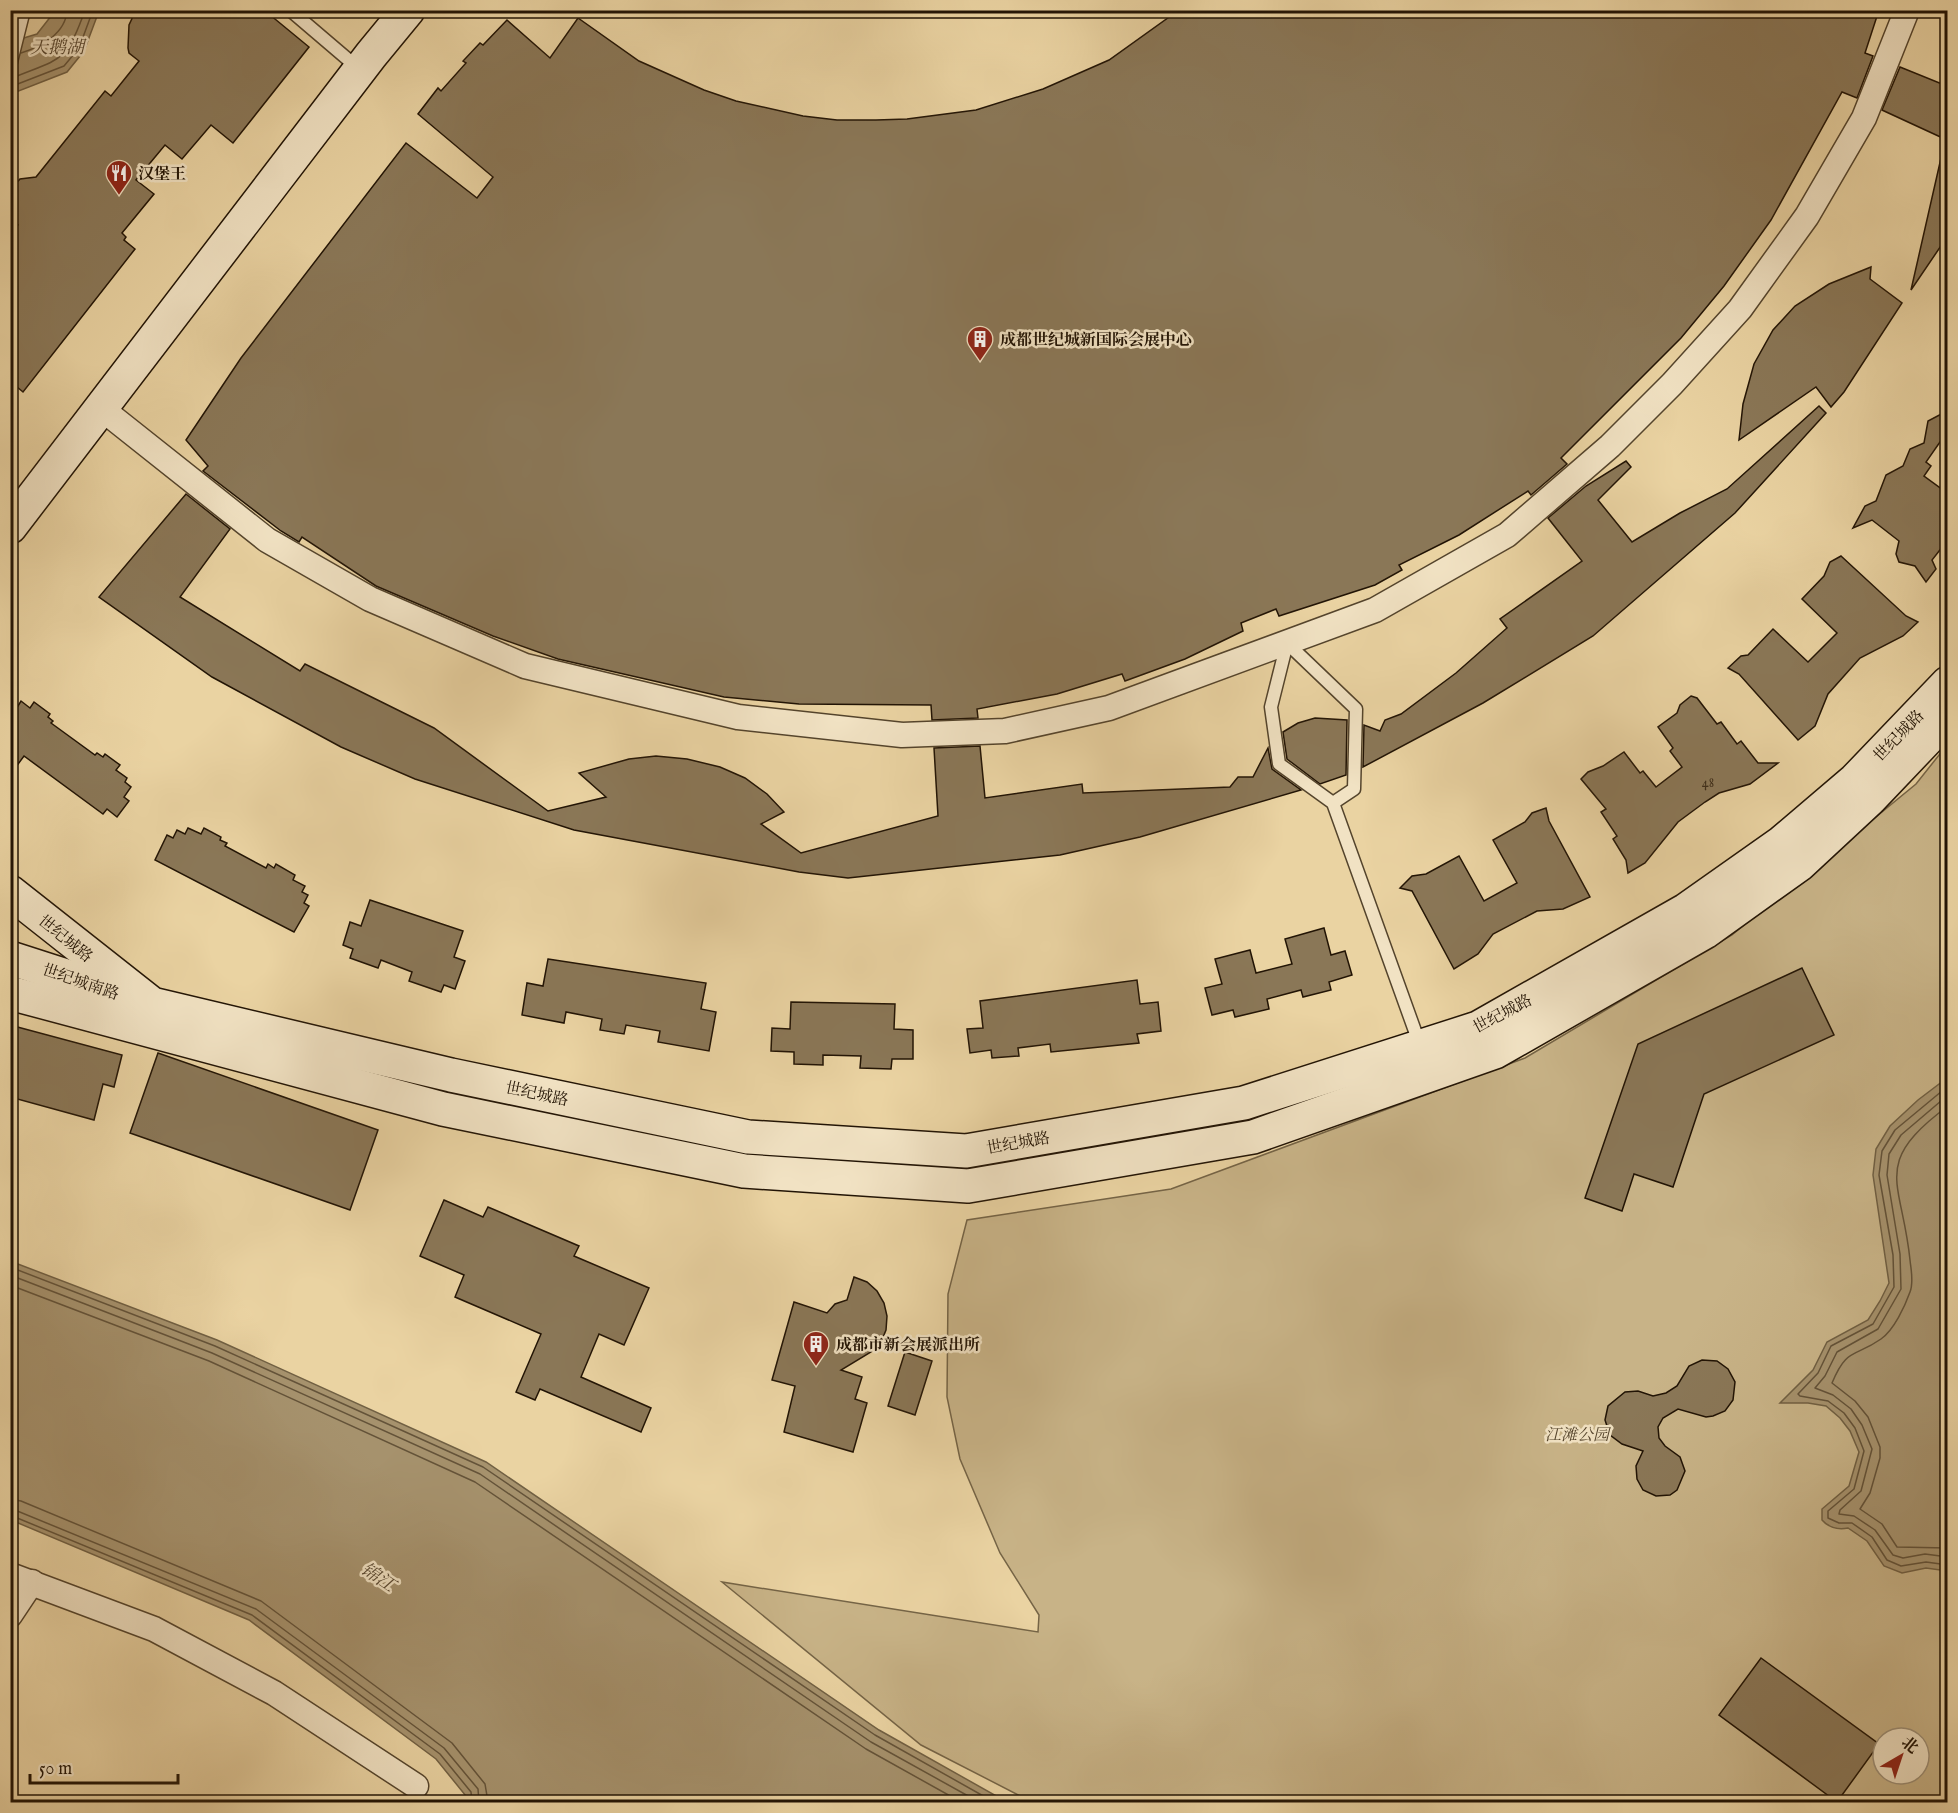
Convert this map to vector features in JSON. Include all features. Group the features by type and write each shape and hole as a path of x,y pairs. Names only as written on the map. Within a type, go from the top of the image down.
{"main road":[{"path":"10,527 408,10"},
{"name":"世纪城路","path":"10,892 152,1005 451,1075 748,1137 966,1151 1245,1103 1478,1028 1686,910 1780,843 1847,787 1947,682"},
{"name":"世纪城路","path":"10,993 443,1109 744,1171 968,1186 1253,1137 1495,1052 1705,932 1800,864 1870,799 1947,717"},
{"path":"13,956 51,1003"},
{"name":"世纪城南路","path":"13,956 152,1005"}],"street":[{"path":"102,408 267,540 370,599 525,666 738,717 902,735 1005,731 1109,708 1375,610 1507,535 1610,446 1672,384 1740,309 1807,216 1864,117 1906,10"},
{"path":"10,1615 21,1579 154,1629 254,1682 416,1786"}],"lane":[{"path":"10,66 24,10"},
{"path":"290,10 360,70"},
{"path":"1333,803 1354,789 1356,709 1287,643 1271,707 1279,764 1333,803 1420,1047"}],"green space":[{"name":"江滩公园","path":"1947,745 1947,1802 1032,1802 921,1745 722,1582 1038,1632 1039,1615 1000,1553 960,1459 947,1397 948,1294 967,1220 1171,1189 1525,1058 1732,935 1916,784"}],"water":[{"name":"天鹅湖","path":"55,11 99,11 84,51 67,72 11,94 10,42 37,34"},
{"path":"1947,1078 1947,1571 1926,1568 1902,1573 1884,1566 1867,1541 1848,1528 1834,1528 1822,1520 1822,1509 1849,1486 1859,1452 1850,1431 1826,1406 1808,1403 1780,1403 1813,1370 1827,1342 1868,1320 1880,1301 1889,1283 1873,1175 1876,1149 1890,1126 1918,1100"},
{"name":"锦江","path":"10,1261 217,1340 486,1462 879,1730 1007,1802 466,1802 466,1796 436,1759 249,1620 11,1520"}],"building":[{"path":"136,10 264,10 309,47 233,143 211,125 182,159 165,145 136,180 154,194 122,233 126,237 124,240 135,249 23,392 10,381 10,235 18,225 10,219 10,190 20,179 36,177 105,91 111,96 139,61 129,53 128,48 129,25"},
{"name":"成都世纪城新国际会展中心","path":"1179,10 1879,10 1865,53 1873,56 1857,98 1842,92 1771,220 1724,286 1681,338 1561,458 1567,464 1531,495 1528,491 1459,535 1399,565 1402,570 1375,585 1279,616 1276,609 1241,623 1243,631 1185,659 1125,681 1122,674 1057,694 977,709 978,718 932,720 931,705 799,704 724,697 558,659 493,636 376,586 302,537 299,542 281,531 203,471 208,466 186,440 241,358 406,143 477,198 493,177 418,114 438,88 441,91 466,63 463,61 480,43 483,45 507,20 550,58 578,18 639,61 704,90 736,101 803,116 837,120 876,120 907,119 976,110 1043,89 1109,60"},
{"path":"1900,67 1947,86 1947,140 1882,110"},
{"path":"1941,158 1947,158 1947,237 1911,290"},
{"path":"1871,267 1870,279 1902,303 1844,392 1831,407 1816,387 1739,440 1743,404 1754,364 1773,330 1795,306 1829,284"},
{"path":"1819,406 1826,413 1735,513 1593,636 1483,703 1363,767 1364,725 1380,731 1385,720 1401,714 1456,673 1507,628 1500,619 1582,561 1548,518 1586,486 1626,461 1631,467 1598,500 1632,542 1680,513 1727,489"},
{"path":"1947,411 1947,432 1926,462 1931,466 1924,476 1947,493 1947,545 1943,546 1932,560 1936,569 1926,582 1915,566 1899,562 1896,554 1899,541 1872,520 1853,528 1865,506 1876,501 1886,475 1903,466 1910,449 1924,443 1928,421"},
{"path":"186,494 230,529 180,597 300,671 305,664 434,728 548,811 606,797 579,773 629,759 656,756 687,759 720,767 745,778 767,794 784,812 761,824 801,853 938,816 934,748 980,746 985,798 1082,784 1083,793 1230,787 1238,777 1253,777 1268,748 1272,769 1301,790 1140,837 1060,855 848,878 799,872 574,830 415,779 341,747 212,677 99,597"},
{"path":"1841,556 1906,616 1918,622 1903,636 1860,658 1828,694 1815,726 1798,740 1739,674 1728,668 1741,656 1748,655 1773,629 1808,662 1837,633 1802,599 1824,576 1830,562"},
{"path":"1691,696 1697,698 1717,724 1721,722 1737,744 1741,741 1758,763 1778,763 1750,784 1719,793 1705,802 1678,822 1645,863 1628,873 1626,860 1613,839 1617,836 1601,812 1606,809 1581,779 1588,772 1603,766 1624,752 1640,773 1643,771 1656,787 1682,767 1670,751 1673,748 1658,727 1677,713 1680,705"},
{"path":"10,701 18,706 21,701 30,708 34,702 50,714 48,717 53,721 51,723 95,755 97,753 103,757 105,754 120,765 116,770 127,778 125,782 131,787 124,797 129,801 117,817 107,809 103,814 24,756 10,775"},
{"path":"1315,718 1347,720 1346,775 1320,784 1287,759 1283,732 1298,723"},
{"path":"1546,808 1549,821 1590,897 1563,909 1537,911 1493,934 1478,954 1454,969 1412,891 1400,888 1412,876 1426,874 1459,856 1484,901 1517,883 1493,840 1525,822 1532,813"},
{"path":"188,828 201,834 204,828 221,837 220,840 227,843 225,846 266,868 268,864 274,868 276,864 295,875 293,880 305,886 302,892 308,895 304,903 309,906 294,932 155,860 167,835 173,838 177,830 185,834"},
{"path":"370,900 463,931 454,957 465,961 455,989 444,985 441,992 409,981 412,972 381,960 378,968 350,958 353,949 343,945 350,922 361,926"},
{"path":"1324,928 1331,955 1345,951 1352,975 1329,982 1331,990 1303,997 1301,990 1267,999 1269,1009 1235,1017 1233,1010 1212,1015 1205,988 1222,984 1215,959 1250,950 1256,973 1292,964 1285,939"},
{"path":"548,959 706,983 701,1009 716,1012 709,1051 658,1042 660,1031 626,1025 624,1034 600,1030 602,1019 566,1012 564,1023 522,1015 527,983 543,986"},
{"path":"1802,968 1834,1035 1704,1094 1673,1187 1634,1174 1622,1211 1585,1198 1638,1044"},
{"path":"1137,980 1140,1004 1158,1002 1161,1031 1137,1034 1139,1043 1051,1052 1050,1044 1018,1048 1019,1056 992,1058 991,1050 970,1053 967,1029 983,1028 980,1001"},
{"path":"791,1002 895,1004 894,1029 913,1030 913,1059 892,1059 891,1069 860,1068 861,1056 823,1055 823,1065 794,1064 794,1052 771,1051 772,1028 790,1029"},
{"path":"10,1025 122,1055 114,1087 103,1084 94,1120 10,1097"},
{"path":"158,1053 378,1130 350,1210 130,1133"},
{"path":"444,1200 483,1217 488,1207 579,1246 574,1256 649,1288 624,1345 599,1334 581,1377 651,1408 641,1432 540,1389 535,1400 516,1392 541,1334 455,1297 464,1275 420,1256"},
{"name":"成都市新会展派出所","path":"854,1277 867,1282 877,1291 884,1303 887,1316 886,1330 881,1342 871,1352 841,1370 862,1377 855,1399 867,1403 853,1452 784,1432 795,1386 772,1380 794,1302 827,1313 835,1304 847,1300"},
{"path":"905,1352 932,1361 915,1415 888,1406"},
{"path":"1702,1360 1717,1361 1728,1369 1735,1382 1733,1400 1725,1411 1713,1416 1706,1417 1678,1409 1663,1418 1658,1427 1659,1438 1665,1446 1680,1457 1685,1471 1677,1490 1670,1495 1656,1496 1643,1490 1637,1479 1636,1466 1643,1451 1622,1444 1610,1435 1605,1420 1608,1406 1625,1392 1638,1391 1653,1396 1666,1393 1677,1386 1689,1366"},
{"path":"1761,1658 1871,1738 1871,1755 1837,1802 1719,1715"}],"place":[{"name":"汉堡王","path":"119,196"},
{"name":"成都世纪城新国际会展中心","path":"980,362"},
{"name":"成都市新会展派出所","path":"816,1367"}]}
